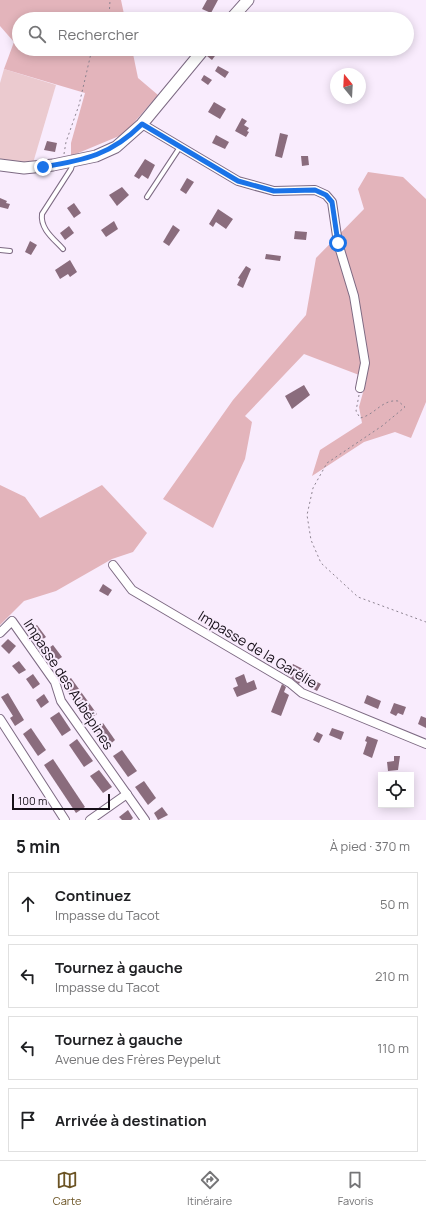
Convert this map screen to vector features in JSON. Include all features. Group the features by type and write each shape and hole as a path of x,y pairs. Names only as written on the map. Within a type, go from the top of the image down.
{"main road":[{"path":"237,12 248,0"},
{"path":"0,165 24,168 69,162 96,156 111,149 125,140 142,124 198,56"}],"street":[{"path":"142,124 238,181 274,191 315,190 326,195 332,202 338,243 354,296 365,363 360,388"},
{"name":"Impasse de la Garélie","path":"113,565 132,590 290,683 302,693 426,744"},
{"name":"Impasse des Aubépines","path":"0,633 12,621 55,682 61,701 145,820"},
{"path":"0,719 65,820"},
{"path":"90,820 127,794"}],"lane":[{"path":"147,197 180,147"},
{"path":"63,249 44,228 41,219 42,214 71,169 69,162"},
{"path":"0,250 10,251"}],"path":[{"path":"109,12 110,0"},
{"path":"69,162 66,142 79,105 90,56"},
{"path":"360,388 356,411 360,418 366,417 388,401 398,401 406,407 382,426 327,462 313,488 307,515 311,540 320,563 358,597 426,622"}],"shaded area":[{"path":"0,0 121,0 124,12 12,12 12,40 0,26"},
{"path":"12,47 12,56 133,56 138,78 158,95 124,134 71,156 71,143 85,93 4,69"},
{"path":"4,69 56,85 33,163 18,163 0,159 0,83"},
{"path":"368,172 403,177 426,199 426,402 411,438 395,432 364,442 312,476 320,450 362,423 359,407 367,378 304,354 245,416 252,422 245,459 213,528 163,499 233,400 306,315 316,258 364,209 358,189"},
{"path":"0,485 25,497 40,518 102,485 147,533 133,552 112,559 56,591 24,601 0,625"}],"building":[{"path":"207,0 218,0 212,12 202,9"},
{"path":"207,56 215,56 212,60"},
{"path":"218,66 229,72 225,78 215,71"},
{"path":"204,75 212,80 208,85 201,80"},
{"path":"214,102 226,109 220,119 208,112"},
{"path":"242,118 247,121 244,125 249,128 247,131 249,132 246,137 235,131"},
{"path":"280,133 288,135 282,158 275,156"},
{"path":"216,135 229,142 225,149 212,143"},
{"path":"47,141 57,143 55,152 44,150"},
{"path":"301,156 308,156 309,165 302,166"},
{"path":"145,159 155,165 148,179 142,175 139,179 134,176"},
{"path":"187,178 194,182 186,194 180,190"},
{"path":"122,187 129,195 117,206 109,195"},
{"path":"0,198 7,201 6,203 10,204 8,209 0,207"},
{"path":"74,203 81,213 74,218 67,208"},
{"path":"218,209 233,219 226,229 216,222 213,227 209,224"},
{"path":"114,221 118,229 106,237 101,230"},
{"path":"173,225 180,230 169,246 163,242"},
{"path":"69,226 74,233 65,240 60,233"},
{"path":"295,231 307,232 306,240 294,239"},
{"path":"30,241 37,245 31,255 25,252"},
{"path":"266,254 281,256 280,261 265,259"},
{"path":"70,260 77,272 70,277 68,274 60,279 55,270"},
{"path":"246,266 251,269 243,288 237,285 240,279 238,278"},
{"path":"304,385 310,395 292,409 285,396"},
{"path":"103,584 112,590 108,596 99,591"},
{"path":"37,625 46,637 39,642 31,633 31,629"},
{"path":"8,639 16,646 9,654 1,646"},
{"path":"53,645 62,657 56,661 46,650"},
{"path":"19,661 26,670 19,674 12,666"},
{"path":"293,664 307,671 304,675 321,684 317,691 300,682 299,684 287,675"},
{"path":"33,674 40,684 33,689 26,679"},
{"path":"244,674 247,683 254,680 257,689 237,697 233,688 238,686 235,678"},
{"path":"71,678 97,714 88,720 62,684"},
{"path":"282,684 286,687 284,692 289,695 281,716 271,712"},
{"path":"8,693 24,720 15,726 10,718 13,716 1,697"},
{"path":"44,694 49,702 41,708 36,700"},
{"path":"367,695 381,701 378,709 364,703"},
{"path":"394,703 406,707 403,715 398,713 396,716 390,713"},
{"path":"59,712 71,730 62,736 50,718"},
{"path":"421,716 426,718 426,728 418,724"},
{"path":"103,723 115,740 107,747 94,729"},
{"path":"31,728 46,750 38,756 23,734"},
{"path":"332,728 344,732 341,740 329,735"},
{"path":"317,732 323,735 319,743 313,740"},
{"path":"367,736 378,740 372,758 363,754 367,742 365,741"},
{"path":"77,739 93,761 84,767 69,745"},
{"path":"122,750 137,771 128,777 113,756"},
{"path":"394,756 400,756 398,770 388,771 387,762 394,761"},
{"path":"53,759 85,807 76,813 44,765"},
{"path":"99,770 112,787 103,793 90,776"},
{"path":"144,781 156,798 148,805 135,787"},
{"path":"162,807 168,815 158,820 154,813"},
{"path":"128,810 133,818 131,820 122,820 119,817"}],"route":[{"path":"43,167 85,159 106,152 116,147 132,135 142,124 238,181 274,191 315,190 326,195 332,202 338,243"}]}
